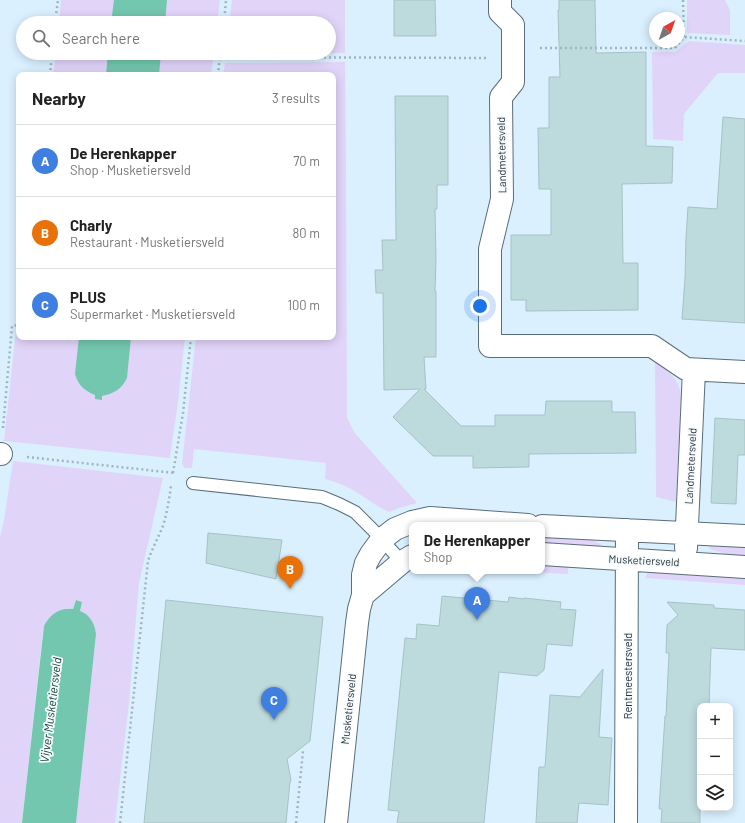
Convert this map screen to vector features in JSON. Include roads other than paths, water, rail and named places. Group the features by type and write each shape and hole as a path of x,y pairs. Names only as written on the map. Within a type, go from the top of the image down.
{"street":[{"name":"Landmetersveld","path":"500,0 500,12 513,25 513,82 500,97 502,199 490,249 490,346 652,346 686,369 745,372"},
{"name":"Landmetersveld","path":"685,563 694,370"},
{"name":"Musketiersveld","path":"412,522 430,518 486,522"},
{"name":"Musketiersveld","path":"336,823 357,623 363,595 363,574 366,563 382,539 395,529 409,523"},
{"path":"545,526 745,536"},
{"name":"Rentmeestersveld","path":"626,823 627,530"},
{"name":"Musketiersveld","path":"545,554 745,567"},
{"path":"363,595 407,559"}],"lane":[{"path":"193,482 322,498 339,504 355,512 382,539 407,559"}],"water":[{"path":"114,0 167,0 166,16 112,16"},
{"path":"107,60 160,60 159,72 106,72"},
{"path":"79,340 131,340 127,378 123,385 117,390 102,396 102,400 95,399 95,395 82,387 75,374"},
{"name":"Vijver Musketiersveld","path":"76,600 82,602 80,611 86,614 91,620 96,634 76,823 22,823 44,626 49,618 56,612 64,609 73,609"}],"place":[{"name":"Charly","path":"290,589"},
{"name":"De Herenkapper","path":"477,620"},
{"name":"PLUS","path":"274,720"}]}
